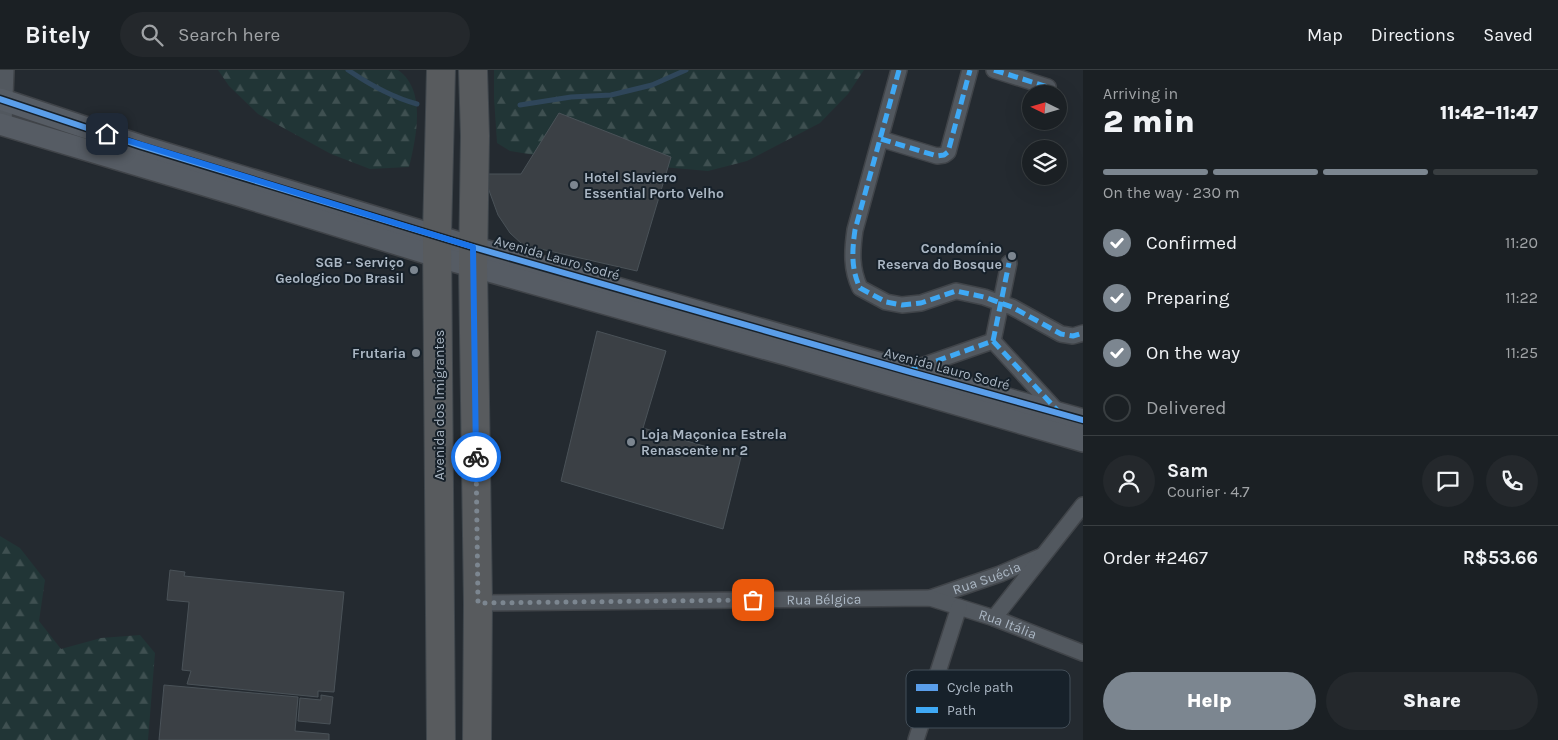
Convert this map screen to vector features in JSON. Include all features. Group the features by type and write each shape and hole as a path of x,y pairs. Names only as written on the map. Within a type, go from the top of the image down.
{"highway":[{"name":"Avenida dos Imigrantes","path":"441,740 438,246 442,70"},
{"path":"473,70 475,136 473,257 478,603 476,740"}],"street":[{"path":"2,125 2,100 6,70"},
{"path":"899,70 855,230 853,268 860,288 886,302 902,305 921,303 956,291 1012,307 1061,334 1074,336 1083,333"},
{"path":"881,139 937,156 948,152 970,70"},
{"path":"994,70 1042,85"},
{"name":"Avenida Lauro Sodré","path":"2,100 438,246 788,355 1083,441"},
{"name":"Avenida Lauro Sodré","path":"2,125 238,195 438,246"},
{"name":"Avenida Lauro Sodré","path":"473,257 907,371 1083,420"},
{"path":"993,341 1009,263"},
{"path":"907,371 993,341"},
{"path":"993,341 1060,413"},
{"name":"Rua Suécia","path":"994,618 1083,505"},
{"name":"Rua Suécia","path":"930,598 1000,574 1043,556"},
{"name":"Rua Bélgica","path":"478,603 930,598"},
{"name":"Rua Itália","path":"930,598 994,618 1083,653"},
{"path":"939,670 959,607"},
{"path":"916,740 920,728"}],"green space":[{"path":"218,70 398,70 407,79 413,90 416,102 416,129 409,167 370,169 331,154 258,114 229,86"},
{"path":"494,70 864,70 848,94 820,123 747,161 708,171 547,157 510,151 497,143"},
{"path":"0,536 20,548 45,580 39,621 61,649 101,638 140,635 155,653 148,740 0,740"}],"building":[{"name":"Hotel Slaviero Essential Porto Velho","path":"559,113 671,157 637,271 523,245 510,233 498,215 483,174 521,174"},
{"name":"Loja Maçonica Estrela Renascente nr 2","path":"597,331 666,351 643,428 741,457 723,529 561,481"},
{"path":"170,570 185,572 184,576 344,592 334,692 318,691 318,697 187,684 191,671 182,670 189,602 167,600"},
{"path":"164,685 298,697 295,731 329,734 329,740 159,740"},
{"path":"321,695 333,697 330,724 298,721 300,698 321,700"}],"waterway":[{"path":"348,70 381,90 417,104"},
{"path":"520,105 571,97 611,95 652,85 686,70"}],"marked path":[{"path":"899,70 855,230 853,260 860,288 886,302 902,305 921,303 956,291 984,297 1012,307 1061,334 1073,336 1083,333"},
{"path":"881,139 937,156 948,152 970,70"},
{"path":"994,70 1042,85"},
{"path":"993,341 1009,263"},
{"path":"908,371 993,341 1058,411"}],"cycle path":[{"path":"0,99 141,146 473,247 1083,420"}],"way so far":[{"path":"476,457 478,603 753,600"}],"place":[{"name":"Hotel Slaviero Essential Porto Velho","path":"574,185"},
{"name":"Condomínio Reserva do Bosque","path":"1012,256"},
{"name":"SGB - Serviço Geologico Do Brasil","path":"414,270"},
{"name":"Frutaria","path":"416,353"},
{"name":"Loja Maçonica Estrela Renascente nr 2","path":"631,442"}],"route":[{"path":"107,134 473,247 476,457"}]}
